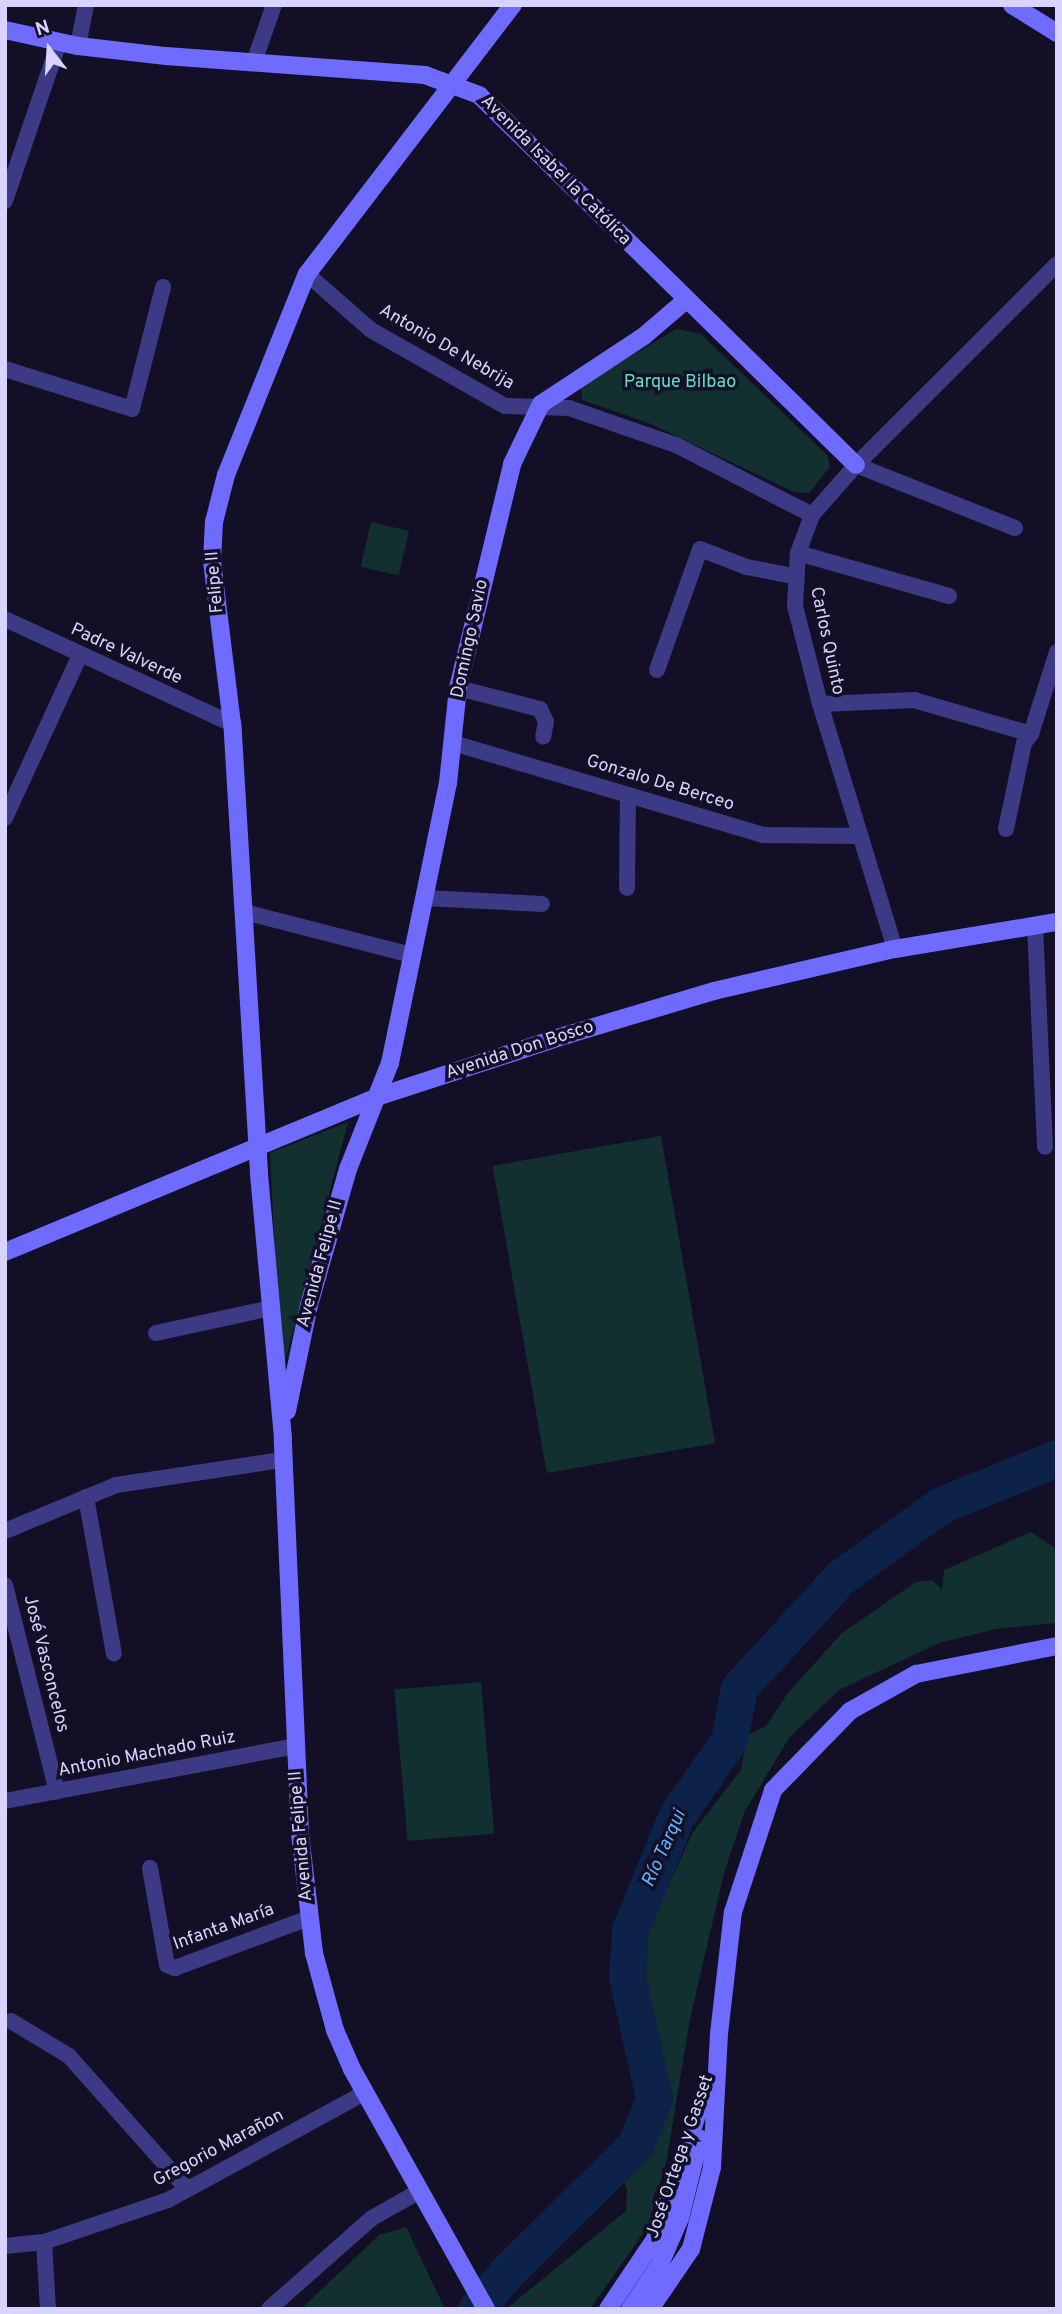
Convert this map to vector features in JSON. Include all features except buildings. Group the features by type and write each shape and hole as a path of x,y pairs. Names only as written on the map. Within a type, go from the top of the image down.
{"street":[{"path":"78,46 86,5"},
{"path":"254,62 274,5"},
{"path":"453,82 513,5"},
{"path":"1012,5 1057,33"},
{"name":"Avenida Isabel la Católica","path":"5,30 78,46 425,75 453,82 480,95 685,301 856,465"},
{"path":"5,201 59,42"},
{"name":"Felipe II","path":"257,1147 232,724 212,560 214,522 226,475 307,274 453,82"},
{"name":"Carlos Quinto","path":"895,949 820,704 795,606 793,576 798,553 812,515 856,465 1057,264"},
{"name":"Antonio De Nebrija","path":"307,274 371,330 505,406 521,410 541,404 569,408 676,445 812,515"},
{"path":"5,369 132,408 163,288"},
{"path":"541,404 644,336 685,301"},
{"name":"Domingo Savio","path":"380,1096 424,898 453,743 458,688 512,464 541,404"},
{"path":"856,465 1015,528"},
{"path":"657,670 700,550 747,567 793,576"},
{"path":"798,553 949,596"},
{"name":"Padre Valverde","path":"5,619 232,724"},
{"path":"1006,830 1024,743 1031,734 1057,652"},
{"path":"5,818 80,655"},
{"path":"458,688 540,709 546,722 543,737"},
{"path":"820,704 914,701 1031,734"},
{"name":"Gonzalo De Berceo","path":"453,743 764,835 859,836"},
{"path":"627,888 628,795"},
{"path":"424,898 542,904"},
{"path":"244,912 412,955"},
{"name":"Avenida Don Bosco","path":"5,1252 380,1096 714,991 895,949 1057,922"},
{"path":"1035,926 1045,1147"},
{"name":"Avenida Felipe II","path":"380,1096 348,1169 293,1372 283,1438 295,1746 309,1918 322,1991 365,2093 486,2309"},
{"name":"Avenida Felipe II","path":"257,1147 283,1438"},
{"path":"156,1333 271,1308"},
{"path":"5,1531 116,1485 282,1460"},
{"path":"86,1497 114,1654"},
{"name":"José Vasconcelos","path":"5,1585 57,1792"},
{"name":"José Ortega y Gasset","path":"650,2309 691,2249 712,2167 719,2034 733,1912 773,1790 792,1766 850,1711 916,1674 1057,1646"},
{"name":"Antonio Machado Ruiz","path":"5,1801 295,1746"},
{"name":"Infanta María","path":"150,1868 167,1965 174,1968 309,1918"},
{"path":"12,2021 41,2035 69,2056 187,2189"},
{"path":"630,2309 660,2264 680,2218 694,2174 719,2034"},
{"name":"José Ortega y Gasset","path":"608,2309 655,2239 704,2098 719,2034"},
{"name":"Gregorio Marañon","path":"5,2246 44,2242 187,2189 365,2093"},
{"path":"269,2309 372,2218 424,2199"},
{"name":"Avenida Felipe II","path":"424,2199 472,2309"},
{"path":"44,2242 48,2309"}],"green space":[{"name":"Parque Bilbao","path":"676,329 701,334 828,456 830,467 809,493 794,492 651,424 582,400 581,386"},
{"path":"371,522 409,531 399,576 361,567"},
{"path":"348,1122 281,1377 270,1153"},
{"path":"661,1136 715,1443 547,1473 493,1166"},
{"path":"1031,1532 1057,1549 1057,1623 996,1629 939,1643 839,1690 789,1738 745,1811 724,1873 690,2019 667,2158 648,2226 590,2309 506,2309 626,2211 627,2189 612,2151 659,2072 647,1999 645,1937 693,1832 741,1770 747,1736 766,1726 787,1694 842,1633 916,1582 932,1580 942,1589 944,1570"},
{"path":"481,1682 494,1833 408,1841 394,1690"},
{"path":"406,2227 445,2309 301,2309 379,2235"}],"waterway":[{"name":"Río Tarqui","path":"476,2309 507,2272 636,2144 654,2098 627,1977 630,1930 677,1815 729,1740 739,1688 841,1577 941,1505 1057,1458"}]}
